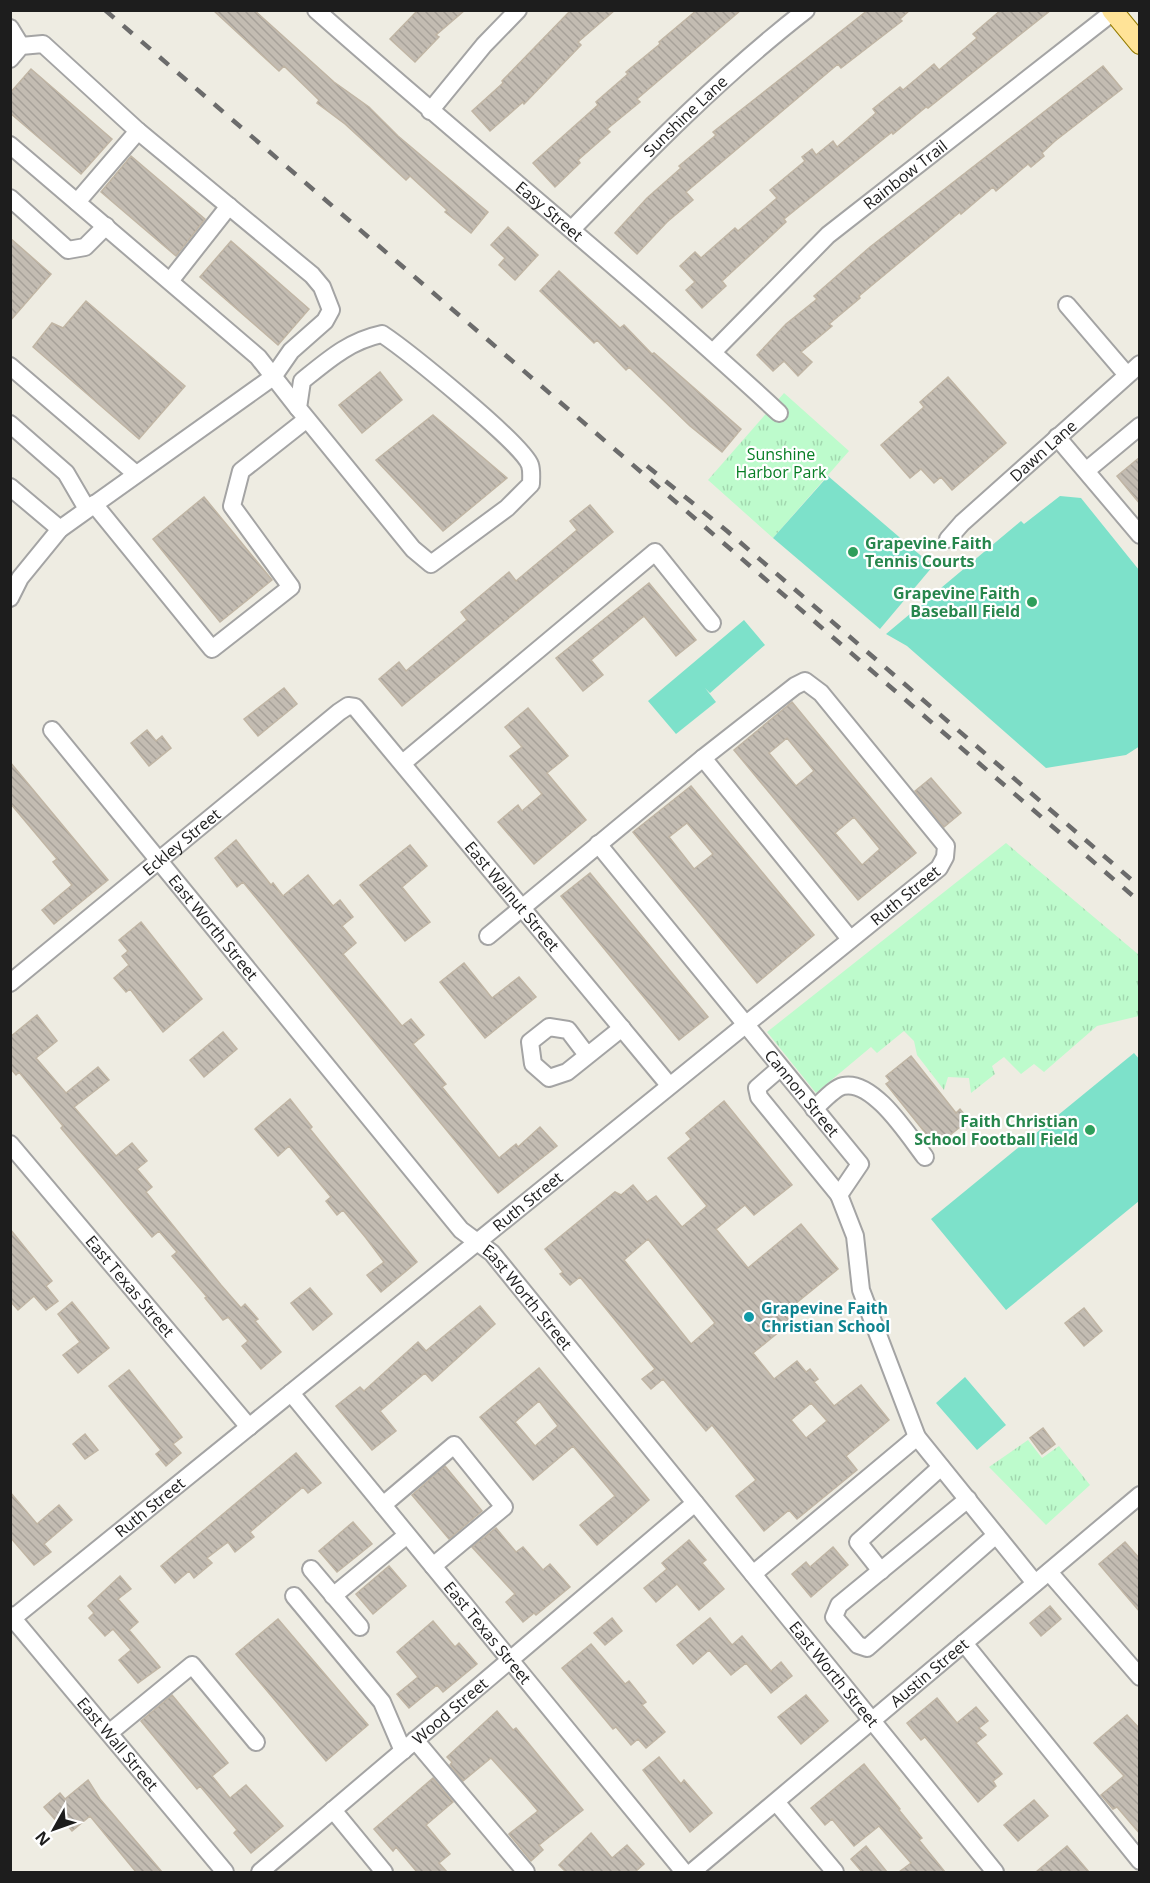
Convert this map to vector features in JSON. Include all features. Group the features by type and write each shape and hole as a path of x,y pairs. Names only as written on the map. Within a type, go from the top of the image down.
{"main road":[{"path":"1112,11 1140,44"}],"street":[{"name":"Easy Street","path":"316,10 430,111 572,229 779,413"},
{"path":"430,111 484,45 518,10"},
{"name":"Sunshine Lane","path":"572,229 678,120 761,45 806,10"},
{"name":"Rainbow Trail","path":"713,352 828,235 1112,11"},
{"path":"10,28 21,46"},
{"path":"10,59 21,46 43,44 138,131 312,275 322,287 331,310 325,321 291,351 273,377 60,529 20,578 10,598"},
{"path":"77,202 138,131"},
{"path":"10,145 258,357 273,377 303,414 407,541 431,564 507,508 531,484 530,465 511,442 410,353 382,334 361,338 343,348 302,381 303,414 242,471 232,506 291,587 212,649 91,506 66,473 10,424"},
{"path":"10,198 68,250 86,248 106,226"},
{"path":"170,281 229,206"},
{"path":"1067,305 1127,375"},
{"name":"Dawn Lane","path":"948,538 1140,364"},
{"path":"10,366 136,474"},
{"path":"1087,470 1140,426"},
{"path":"1057,437 1140,535"},
{"path":"10,487 60,529"},
{"path":"404,762 655,552 712,623"},
{"name":"Ruth Street","path":"12,1616 939,868 945,857 946,846 821,693 805,681 795,686 704,758"},
{"name":"Eckley Street","path":"10,983 339,712 348,706 355,706"},
{"name":"East Walnut Street","path":"355,706 404,762 669,1085"},
{"name":"East Worth Street","path":"52,730 461,1230 492,1253 995,1872"},
{"path":"488,936 704,758 850,939"},
{"name":"Cannon Street","path":"598,844 860,1164 839,1195"},
{"path":"587,1055 622,1028"},
{"path":"780,1068 757,1088 759,1097 839,1195 855,1236 861,1290 917,1437 1035,1583"},
{"path":"814,1109 841,1086 860,1085 882,1103 925,1156"},
{"name":"East Texas Street","path":"10,1144 249,1427"},
{"name":"East Texas Street","path":"291,1393 684,1872"},
{"path":"753,1574 917,1437"},
{"path":"383,1505 454,1445 504,1507 433,1566"},
{"path":"881,1571 858,1542 941,1467"},
{"name":"Austin Street","path":"692,1872 1140,1495"},
{"path":"968,1499 839,1605 834,1617 858,1646 867,1648 996,1535"},
{"name":"Wood Street","path":"260,1872 695,1503"},
{"path":"333,1596 407,1535"},
{"path":"311,1569 360,1627"},
{"path":"1049,1572 1140,1677"},
{"path":"294,1596 382,1702 409,1745 526,1872"},
{"name":"East Wall Street","path":"12,1616 225,1872"},
{"path":"964,1643 1140,1861"},
{"path":"109,1733 192,1665 256,1742"},
{"path":"776,1802 835,1872"},
{"path":"333,1810 384,1872"}],"green space":[{"name":"Sunshine Harbor Park","path":"784,393 849,451 773,538 708,480"},
{"name":"Grapevine Faith Tennis Courts","path":"828,476 933,566 880,629 773,538"},
{"name":"Grapevine Faith Baseball Field","path":"1060,496 1081,498 1139,570 1140,746 1126,755 1046,768 907,646 886,634 1021,521 1024,524"},
{"path":"744,620 765,645 710,693 705,688 716,702 676,734 648,701"},
{"path":"1006,843 1139,955 1139,1016 1097,1026 1044,1072 1034,1064 1021,1074 1004,1057 992,1066 995,1074 971,1093 969,1078 948,1077 944,1090 917,1055 914,1041 904,1031 877,1053 871,1047 816,1093 767,1032"},
{"name":"Faith Christian School Football Field","path":"1134,1053 1140,1060 1139,1201 1006,1310 931,1219"},
{"path":"965,1377 1006,1425 977,1450 936,1403"},
{"path":"1028,1440 1042,1458 1059,1446 1090,1485 1046,1525 989,1467"}],"building":[{"path":"213,10 254,10 334,82 369,107 398,136 488,212 471,233 445,212 447,210 410,176 406,180 345,124 317,103 319,100 284,66 279,71"},
{"path":"418,10 465,10 436,35 439,37 415,62 390,39"},
{"path":"571,10 615,10 578,42 581,45 524,104 523,102 490,131 472,111 503,83 502,81"},
{"path":"697,10 741,10 637,99 640,102 607,129 610,132 578,160 580,163 555,187 533,163 598,105 596,102 628,74 626,72"},
{"path":"868,10 910,10 900,19 902,21 841,68 838,64 686,192 693,200 667,222 637,254 615,233 647,198 681,168 679,166 716,135 713,132"},
{"path":"1001,10 1051,10 928,108 926,107 893,134 892,132 784,219 786,222 722,281 726,286 702,308 686,290 695,282 680,266 695,252 701,258 735,228 738,231 777,198 770,190 805,161 802,157 812,149 816,155 833,141 837,147 876,113 873,109 900,87 903,90 934,64 939,70 977,38 973,34"},
{"path":"1103,66 1122,89 1055,141 1042,153 1044,156 1031,167 1028,164 996,191 993,187 859,296 860,298 829,324 832,326 801,352 812,362 798,376 784,361 773,371 757,355 786,324 817,299 814,296 870,247"},
{"path":"31,69 112,139 81,174 10,113 10,93"},
{"path":"131,156 205,219 176,256 101,192"},
{"path":"508,227 538,255 515,280 499,265 505,258 491,245"},
{"path":"10,238 51,274 10,321"},
{"path":"231,241 309,309 278,345 200,277"},
{"path":"559,271 620,328 624,325 652,354 654,353 741,429 722,452 690,426 629,367 626,370 597,340 594,343 540,291"},
{"path":"86,301 185,386 139,439 33,347 52,323 63,328"},
{"path":"380,372 402,400 362,433 339,405"},
{"path":"948,377 1006,443 952,490 941,477 934,483 921,469 910,478 881,445 924,407 920,402"},
{"path":"433,415 507,478 443,531 376,460"},
{"path":"1140,457 1140,504 1117,476"},
{"path":"204,497 272,580 220,622 153,539"},
{"path":"590,505 613,532 402,706 379,679 399,662 406,671 467,620 461,612 509,572 516,581 577,530 570,521"},
{"path":"649,583 696,640 676,656 644,616 591,660 603,675 583,691 556,658"},
{"path":"284,688 297,704 258,736 244,719"},
{"path":"792,702 916,853 858,900 734,750","holes":["787,738 814,771 796,786 769,753","854,817 880,849 862,865 835,833"]},
{"path":"528,708 568,756 547,773 586,820 534,864 498,822 518,805 522,811 542,794 510,756 522,747 505,727"},
{"path":"147,730 156,741 162,736 171,748 149,766 131,743"},
{"path":"10,762 108,880 54,924 42,910 72,885 53,862 57,859 10,803"},
{"path":"931,778 961,813 944,827 915,791"},
{"path":"691,786 814,935 757,983 633,832","holes":["687,823 713,854 694,869 669,837"]},
{"path":"236,840 271,885 273,883 283,896 308,875 333,906 340,900 353,917 342,926 356,943 343,954 402,1026 411,1019 424,1035 413,1044 446,1084 442,1087 499,1158 516,1144 518,1147 540,1127 557,1146 498,1193 243,882 237,887 215,858"},
{"path":"410,845 427,866 402,887 430,922 405,941 360,885"},
{"path":"590,873 708,1017 679,1040 561,896"},
{"path":"141,922 202,999 163,1032 130,989 126,992 114,978 129,965 122,956 128,951 119,940"},
{"path":"464,963 492,998 519,977 536,997 485,1038 440,982"},
{"path":"37,1015 57,1041 36,1058 66,1093 98,1067 109,1080 74,1107 116,1156 132,1143 147,1161 137,1169 152,1187 146,1192 241,1308 245,1304 258,1319 255,1321 281,1352 261,1369 242,1346 248,1341 228,1317 223,1320 205,1298 207,1297 172,1256 177,1252 159,1231 152,1237 61,1128 63,1126 19,1072 16,1075 10,1068 10,1037"},
{"path":"223,1032 237,1049 204,1077 190,1060"},
{"path":"911,1056 956,1113 960,1109 969,1120 940,1143 936,1137 931,1140 886,1084 890,1081 886,1076"},
{"path":"290,1099 312,1127 310,1129 417,1262 381,1292 367,1275 384,1262 366,1238 343,1210 337,1215 326,1201 331,1197 289,1146 278,1156 255,1129"},
{"name":"Grapevine Faith Christian School","path":"724,1101 792,1185 754,1215 745,1205 716,1229 748,1268 801,1224 838,1269 784,1313 791,1322 753,1353 774,1379 797,1361 806,1372 810,1369 818,1379 814,1382 834,1406 861,1385 889,1420 846,1456 857,1470 797,1519 789,1510 764,1531 736,1496 756,1480 712,1425 706,1431 663,1379 651,1389 642,1379 655,1369 580,1277 570,1285 560,1274 563,1272 545,1249 615,1192 621,1195 633,1185 647,1202 656,1196 682,1227 707,1206 668,1158 691,1139 686,1133","holes":["648,1239 715,1323 691,1344 624,1260","811,1403 827,1421 806,1438 791,1420"]},
{"path":"10,1229 52,1281 46,1286 58,1301 46,1310 34,1296 18,1310 10,1301"},
{"path":"310,1288 332,1314 313,1330 291,1303"},
{"path":"72,1302 109,1348 78,1373 63,1355 80,1342 58,1314"},
{"path":"480,1306 495,1324 432,1381 425,1373 380,1411 396,1431 372,1450 336,1406 360,1387 364,1391 418,1342 426,1351"},
{"path":"1084,1308 1102,1331 1084,1346 1065,1323"},
{"path":"539,1368 649,1500 597,1545 580,1525 615,1496 573,1446 533,1480 480,1417","holes":["539,1401 558,1426 535,1446 515,1422"]},
{"path":"129,1370 182,1437 173,1444 181,1453 166,1466 156,1454 161,1450 109,1386"},
{"path":"1043,1428 1055,1444 1042,1454 1030,1438"},
{"path":"85,1434 98,1450 85,1459 73,1444"},
{"path":"296,1453 321,1483 308,1493 303,1487 250,1532 254,1537 235,1552 228,1542 207,1558 212,1563 194,1578 189,1571 175,1583 161,1566"},
{"path":"445,1466 482,1511 449,1539 412,1495"},
{"path":"10,1492 37,1524 59,1505 72,1520 44,1544 51,1552 34,1565 10,1537"},
{"path":"353,1522 372,1544 337,1572 319,1551"},
{"path":"496,1528 516,1552 523,1547 543,1570 550,1564 570,1587 536,1615 534,1613 523,1622 506,1602 515,1594 472,1547"},
{"path":"689,1540 706,1560 702,1563 724,1589 699,1610 677,1584 656,1602 644,1588 667,1569 662,1563"},
{"path":"1125,1542 1140,1559 1140,1612 1099,1564"},
{"path":"833,1547 848,1565 811,1597 792,1574 806,1562 810,1567"},
{"path":"389,1566 406,1586 373,1614 356,1594"},
{"path":"120,1576 131,1589 118,1599 138,1622 129,1630 160,1667 138,1683 119,1660 131,1650 113,1629 105,1636 89,1618 94,1613 88,1606"},
{"path":"1050,1606 1061,1619 1041,1636 1030,1623"},
{"path":"612,1618 622,1631 605,1645 594,1633"},
{"path":"710,1618 732,1645 742,1636 771,1671 781,1662 792,1676 771,1693 746,1663 731,1675 709,1650 693,1664 677,1645"},
{"path":"278,1619 368,1725 326,1761 236,1654"},
{"path":"433,1621 455,1647 459,1643 477,1664 443,1692 437,1685 409,1708 397,1694 418,1677 397,1652"},
{"path":"591,1644 625,1684 629,1681 646,1702 642,1705 665,1732 646,1748 638,1739 631,1745 616,1727 613,1729 562,1668"},
{"path":"172,1695 228,1763 212,1776 230,1798 246,1785 283,1826 251,1853 234,1833 237,1830 200,1786 197,1789 141,1721"},
{"path":"806,1695 828,1721 801,1744 778,1717"},
{"path":"937,1698 957,1723 976,1707 988,1721 979,1728 986,1735 976,1743 1002,1774 993,1781 996,1786 978,1802 925,1737 921,1740 907,1723"},
{"path":"497,1711 513,1730 516,1728 583,1810 539,1845 543,1850 531,1861 509,1834 538,1811 491,1758 463,1781 450,1765 452,1762 447,1757"},
{"path":"1127,1715 1140,1729 1140,1834 1117,1807 1113,1809 1101,1795 1124,1776 1094,1743"},
{"path":"659,1757 681,1784 684,1780 712,1813 690,1832 643,1770"},
{"path":"864,1764 922,1838 919,1840 945,1872 899,1872 911,1863 879,1826 854,1846 832,1819 825,1825 811,1808"},
{"path":"433,1778 453,1802 426,1825 450,1854 439,1863 447,1872 417,1872 396,1847 393,1851 374,1829"},
{"path":"88,1780 100,1799 162,1872 136,1872 90,1816 72,1831 62,1819 58,1823 44,1807 60,1793 65,1799"},
{"path":"1034,1800 1048,1816 1018,1841 1004,1825"},
{"path":"591,1833 612,1858 627,1845 644,1864 635,1872 566,1872 559,1865"},
{"path":"866,1846 887,1872 862,1872 851,1859"},
{"path":"1067,1846 1089,1872 1036,1872"}],"railway":[{"path":"105,10 1140,902"},
{"path":"647,466 727,531 1140,887"}],"place":[{"name":"Grapevine Faith Tennis Courts","path":"853,552"},
{"name":"Grapevine Faith Baseball Field","path":"1032,602"},
{"name":"Faith Christian School Football Field","path":"1090,1130"},
{"name":"Grapevine Faith Christian School","path":"749,1317"}]}
